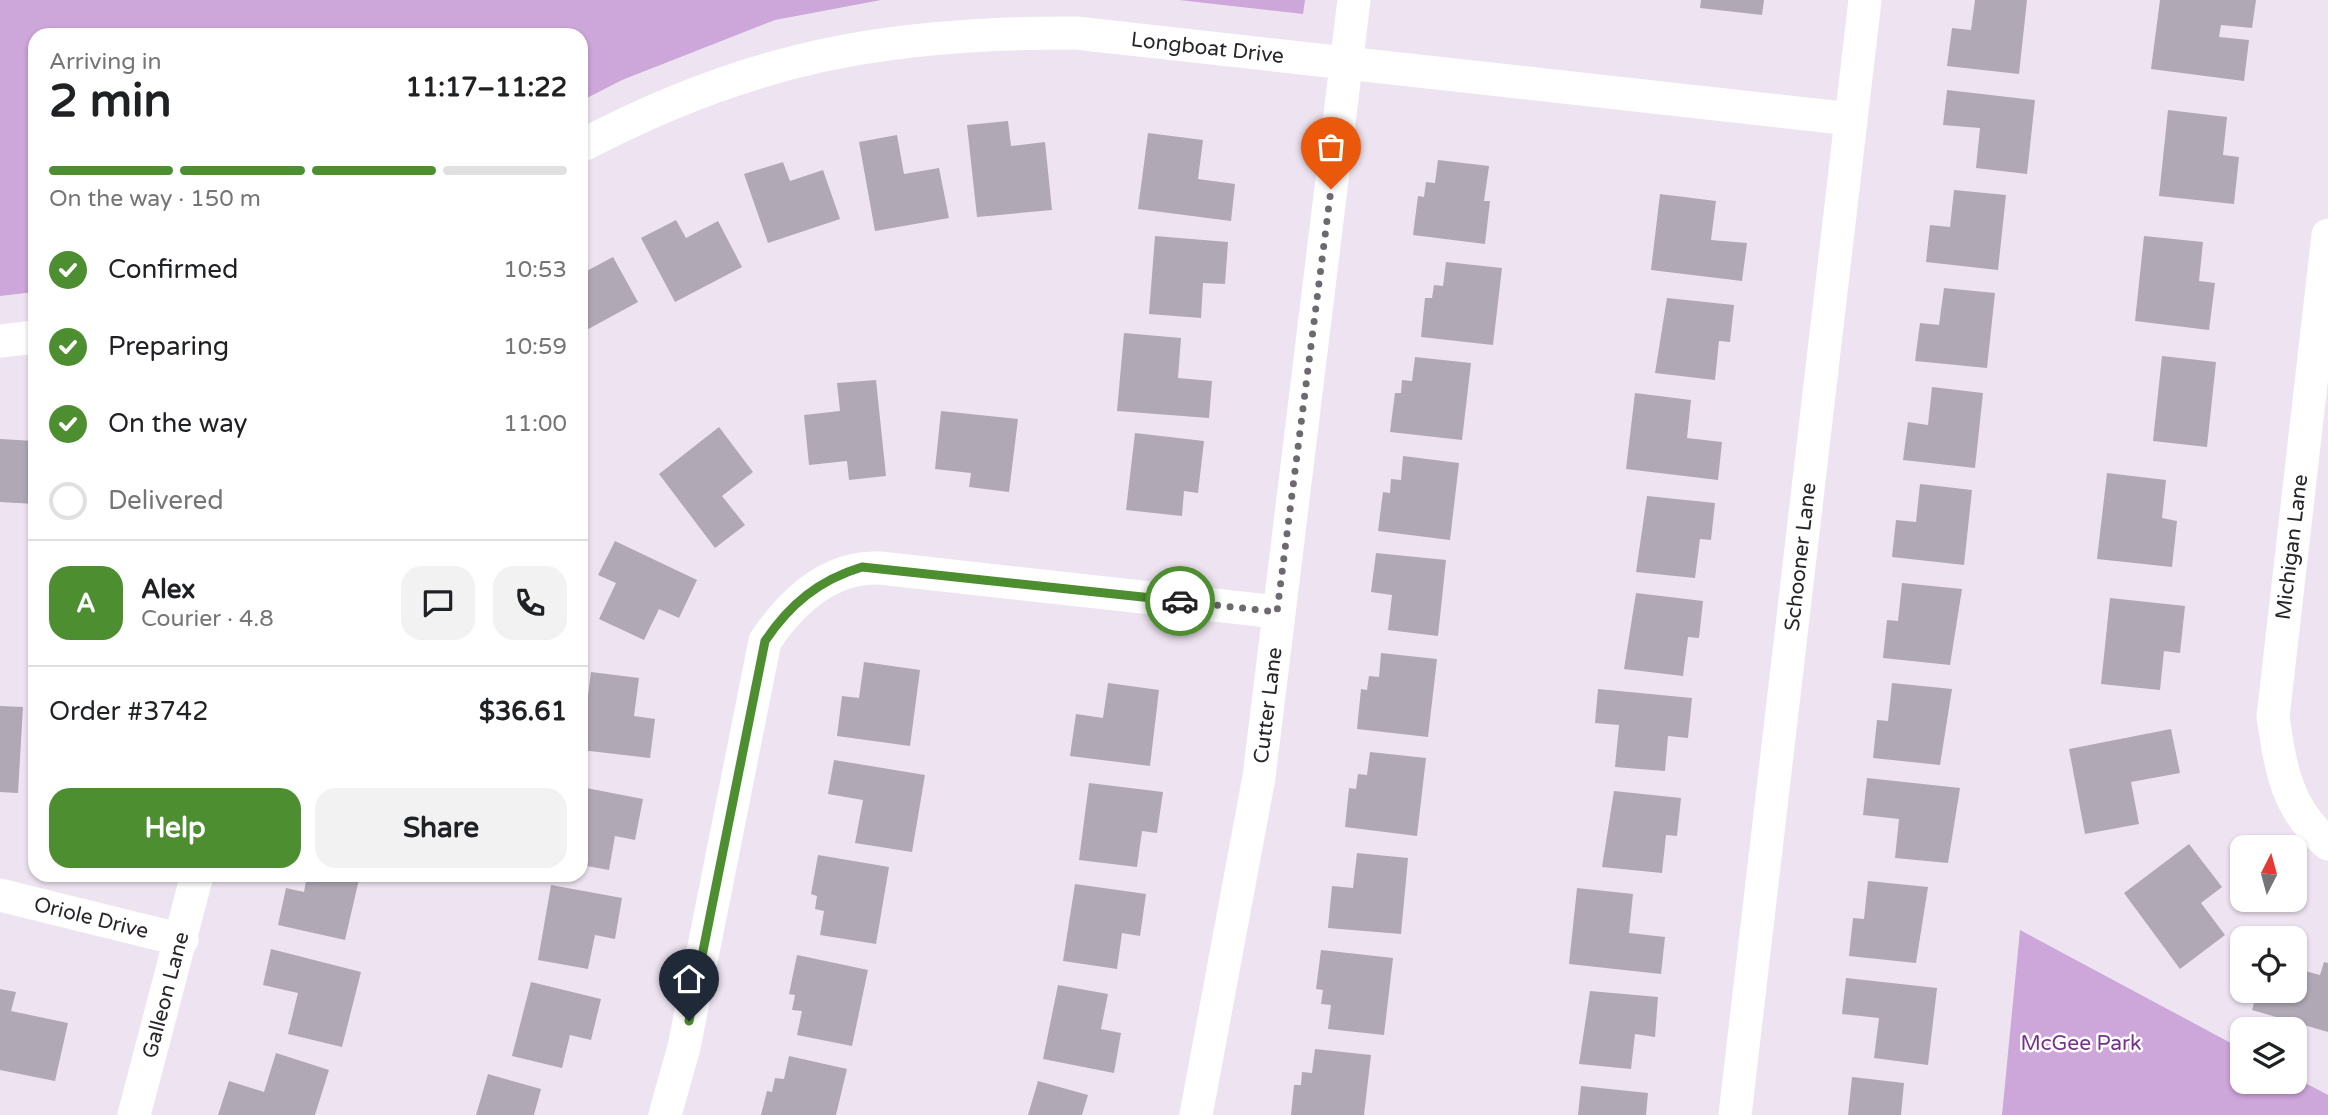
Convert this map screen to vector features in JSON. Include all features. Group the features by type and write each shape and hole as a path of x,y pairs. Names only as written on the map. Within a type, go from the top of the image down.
{"street":[{"name":"Cutter Lane","path":"1196,1115 1259,777 1277,612 1354,0"},
{"name":"Schooner Lane","path":"1735,1115 1865,0"},
{"name":"Longboat Drive","path":"588,143 680,97 775,65 911,39 997,33 1076,33 1348,61 1852,119"},
{"name":"Michigan Lane","path":"2328,235 2273,718 2282,772 2306,825 2328,844"},
{"path":"0,341 28,338"},
{"path":"665,1115 684,1047 765,641 782,615 809,591 834,576 862,567 1277,612"},
{"name":"Galleon Lane","path":"134,1115 195,882"},
{"name":"Oriole Drive","path":"0,895 182,940"}],"green space":[{"path":"0,0 881,0 775,20 622,80 588,97 588,28 28,28 28,293 0,296"},
{"path":"1179,0 1305,0 1303,14"},
{"name":"McGee Park","path":"2020,930 2230,1043 2230,1094 2307,1094 2307,1084 2328,1095 2328,1115 2002,1115"}],"building":[{"path":"1701,0 1764,0 1762,15 1700,8"},
{"path":"1975,0 2027,0 2019,74 1947,66 1952,28 1971,30"},
{"path":"2160,0 2256,0 2252,28 2221,25 2219,37 2249,40 2244,81 2151,69"},
{"path":"1947,90 2035,100 2027,174 1976,168 1980,128 1943,125"},
{"path":"2168,110 2227,117 2223,155 2239,157 2234,204 2159,196"},
{"path":"1008,121 1011,146 1045,142 1052,210 977,217 967,125"},
{"path":"1148,133 1203,140 1198,179 1235,184 1231,221 1138,209"},
{"path":"897,135 904,174 939,168 949,218 875,231 859,142"},
{"path":"1438,160 1489,166 1484,201 1490,201 1485,244 1413,235 1418,196 1424,197 1426,182 1435,183"},
{"path":"783,162 790,181 823,170 840,219 768,243 744,174"},
{"path":"1954,190 2006,195 1998,270 1926,262 1930,225 1950,227"},
{"path":"1660,194 1716,201 1711,240 1747,243 1742,281 1651,270"},
{"path":"676,220 686,238 718,221 742,267 675,302 641,238"},
{"path":"1155,236 1228,242 1225,284 1203,283 1201,318 1149,314"},
{"path":"2144,236 2203,242 2199,281 2215,283 2209,330 2135,321"},
{"path":"613,257 638,302 588,329 588,270"},
{"path":"1446,262 1502,268 1493,345 1421,337 1425,298 1432,298 1434,285 1443,286"},
{"path":"1944,288 1995,293 1987,368 1915,361 1920,323 1939,325"},
{"path":"1667,298 1734,305 1730,342 1719,341 1715,380 1655,373"},
{"path":"1124,333 1181,338 1178,378 1212,381 1209,418 1117,411"},
{"path":"2162,356 2216,362 2207,447 2153,441"},
{"path":"1415,357 1471,363 1462,440 1390,432 1395,393 1401,393 1402,380 1412,381"},
{"path":"876,380 886,476 849,480 847,461 809,465 804,415 840,411 837,383"},
{"path":"1932,387 1983,393 1975,468 1903,460 1908,422 1928,425"},
{"path":"1635,393 1691,400 1687,438 1722,442 1718,480 1626,469"},
{"path":"941,411 1018,419 1009,492 969,487 971,473 935,469"},
{"path":"719,427 753,472 722,496 745,525 715,548 659,474"},
{"path":"1135,433 1204,441 1198,493 1184,491 1182,516 1126,510"},
{"path":"0,439 28,441 28,504 0,502"},
{"path":"1403,456 1459,463 1450,540 1378,531 1383,492 1390,493 1391,479 1401,480"},
{"path":"2107,473 2166,480 2162,518 2177,521 2172,567 2097,559"},
{"path":"1920,484 1972,490 1964,565 1892,557 1896,520 1916,522"},
{"path":"1647,496 1715,503 1711,540 1700,539 1695,578 1636,572"},
{"path":"615,541 697,580 679,618 659,609 644,640 599,619 616,583 598,575"},
{"path":"1376,553 1446,560 1438,636 1388,630 1392,595 1371,592"},
{"path":"1902,583 1962,589 1950,665 1883,658 1887,620 1898,621"},
{"path":"1636,593 1703,601 1699,638 1688,637 1683,676 1624,669"},
{"path":"2110,598 2185,606 2180,653 2164,651 2160,690 2101,684"},
{"path":"1381,653 1437,659 1428,737 1357,729 1361,689 1367,690 1369,676 1379,677"},
{"path":"864,662 920,670 910,746 837,736 842,696 859,698"},
{"path":"591,672 639,678 634,716 655,719 650,758 588,751 588,695"},
{"path":"1108,683 1159,690 1150,766 1070,756 1076,714 1103,718"},
{"path":"1892,683 1952,689 1940,765 1873,758 1877,720 1888,721"},
{"path":"1598,689 1692,698 1688,738 1668,736 1665,771 1615,767 1619,725 1595,723"},
{"path":"0,706 23,707 18,793 0,792"},
{"path":"2171,729 2180,773 2131,782 2139,824 2085,834 2069,749"},
{"path":"1370,752 1426,758 1417,836 1345,827 1349,788 1356,789 1358,774 1367,775"},
{"path":"834,760 925,775 912,852 855,843 863,800 828,794"},
{"path":"1867,778 1960,788 1948,863 1895,858 1899,819 1863,815"},
{"path":"1089,783 1163,792 1157,833 1142,831 1137,867 1079,860"},
{"path":"588,788 643,799 635,840 615,836 609,870 588,866"},
{"path":"1614,791 1681,798 1677,836 1666,835 1662,873 1602,867"},
{"path":"2189,844 2222,887 2201,903 2225,935 2180,969 2124,893"},
{"path":"1357,853 1408,858 1401,934 1328,928 1332,886 1353,888"},
{"path":"818,855 889,867 876,944 820,935 824,911 815,909 817,896 811,894"},
{"path":"1868,881 1928,887 1916,963 1849,956 1853,918 1864,919"},
{"path":"306,882 358,882 345,940 278,925 286,888 304,892"},
{"path":"1075,884 1146,894 1140,936 1122,933 1117,969 1063,961"},
{"path":"551,885 622,898 615,939 595,935 588,969 538,960"},
{"path":"1577,888 1633,894 1629,933 1665,937 1661,974 1569,964"},
{"path":"271,949 361,972 342,1047 288,1034 298,993 263,985"},
{"path":"1321,950 1393,958 1384,1035 1328,1029 1331,1005 1321,1004 1323,990 1316,989"},
{"path":"797,955 868,970 852,1046 797,1035 802,1011 792,1010 795,995 789,994"},
{"path":"2324,962 2328,963 2328,1032 2307,1026 2307,1017 2276,1017 2252,1010 2254,1003 2307,1003 2307,972 2320,975"},
{"path":"1846,978 1937,988 1928,1065 1874,1058 1879,1018 1842,1014"},
{"path":"531,982 601,999 591,1040 570,1035 562,1068 512,1056"},
{"path":"1058,985 1108,994 1101,1029 1121,1033 1114,1073 1043,1059"},
{"path":"0,989 16,992 11,1011 68,1023 55,1081 0,1070"},
{"path":"1590,991 1658,997 1655,1037 1635,1034 1631,1069 1579,1064"},
{"path":"1315,1049 1371,1055 1364,1115 1291,1115 1294,1085 1301,1085 1302,1072 1312,1073"},
{"path":"276,1053 329,1070 315,1115 218,1115 229,1081 264,1092"},
{"path":"789,1056 847,1069 836,1115 761,1115 767,1091 772,1092 775,1078 784,1079"},
{"path":"488,1074 541,1089 534,1115 476,1115"},
{"path":"1852,1077 1904,1083 1901,1115 1848,1115"},
{"path":"1038,1081 1088,1095 1082,1115 1028,1115"},
{"path":"1581,1086 1648,1093 1646,1115 1578,1115"}],"way so far":[{"path":"1180,601 1277,612 1331,189"}],"route":[{"path":"689,1021 765,641 782,615 809,591 834,576 862,567 1180,601"}]}
